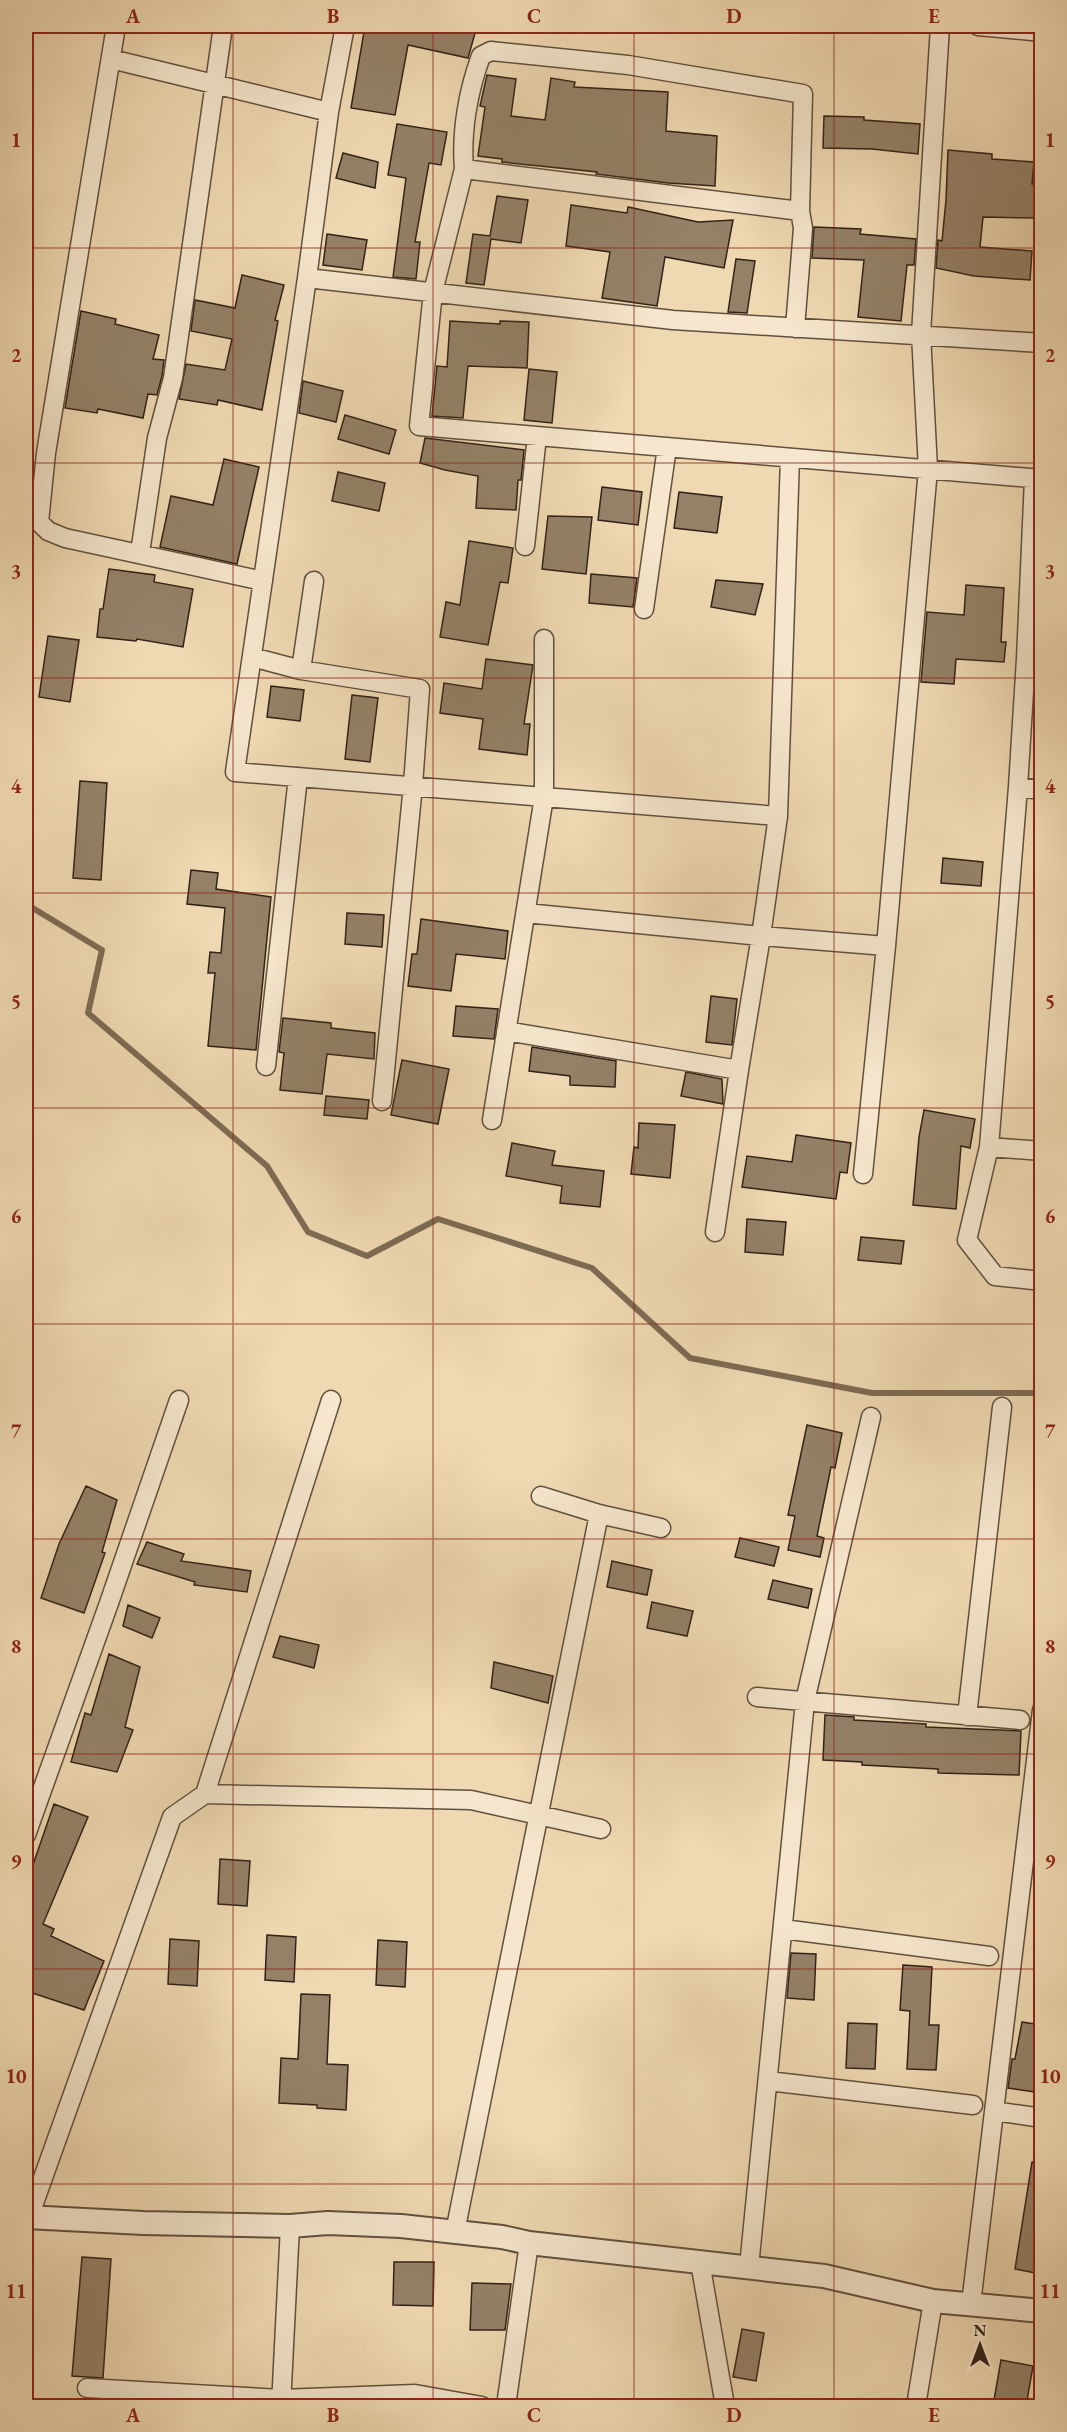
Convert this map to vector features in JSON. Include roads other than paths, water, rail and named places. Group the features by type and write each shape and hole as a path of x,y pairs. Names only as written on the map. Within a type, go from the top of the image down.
{"street":[{"path":"117,26 47,441 39,522 48,531 65,538 263,581"},
{"path":"140,554 157,438 173,378 223,26"},
{"path":"345,26 329,112 236,772 778,816"},
{"path":"863,1174 900,803 928,469 921,334 940,26"},
{"path":"978,26 1041,32"},
{"path":"795,328 804,228 800,211 804,94 628,65 491,51 482,56 473,79 462,148 464,169 433,292 419,426 1038,479 1018,787 989,1147 967,1240 995,1276 1041,1281"},
{"path":"111,59 214,86 329,112"},
{"path":"464,169 800,211"},
{"path":"307,278 673,320 1041,343"},
{"path":"525,546 537,436"},
{"path":"644,609 667,447"},
{"path":"715,1232 778,816 790,458"},
{"path":"301,670 314,581"},
{"path":"492,1120 544,797 544,639"},
{"path":"252,657 301,670 420,689 413,785 382,1101"},
{"path":"266,1066 298,777"},
{"path":"1018,787 1041,790"},
{"path":"525,913 886,946"},
{"path":"506,1031 739,1070"},
{"path":"989,1147 1041,1151"},
{"path":"26,1834 179,1400"},
{"path":"206,1794 331,1400"},
{"path":"967,1716 1002,1407"},
{"path":"749,2267 806,1701 871,1417"},
{"path":"541,1496 599,1514 661,1528"},
{"path":"455,2232 599,1514"},
{"path":"758,1697 1020,1720"},
{"path":"971,2304 1041,1710"},
{"path":"601,1829 471,1800 206,1794 172,1817 27,2217 143,2223 290,2226 328,2223 401,2226 502,2237 529,2243 824,2276 933,2301 1041,2311"},
{"path":"783,1929 989,1956"},
{"path":"768,2081 973,2105"},
{"path":"994,2111 1041,2118"},
{"path":"281,2403 290,2226"},
{"path":"506,2406 529,2243"},
{"path":"700,2262 724,2406"},
{"path":"916,2406 933,2301"},
{"path":"87,2388 281,2403 415,2394 482,2406"}],"waterway":[{"path":"26,904 102,950 88,1013 267,1166 308,1232 367,1256 438,1219 592,1268 690,1358 872,1393 1042,1393"}]}
